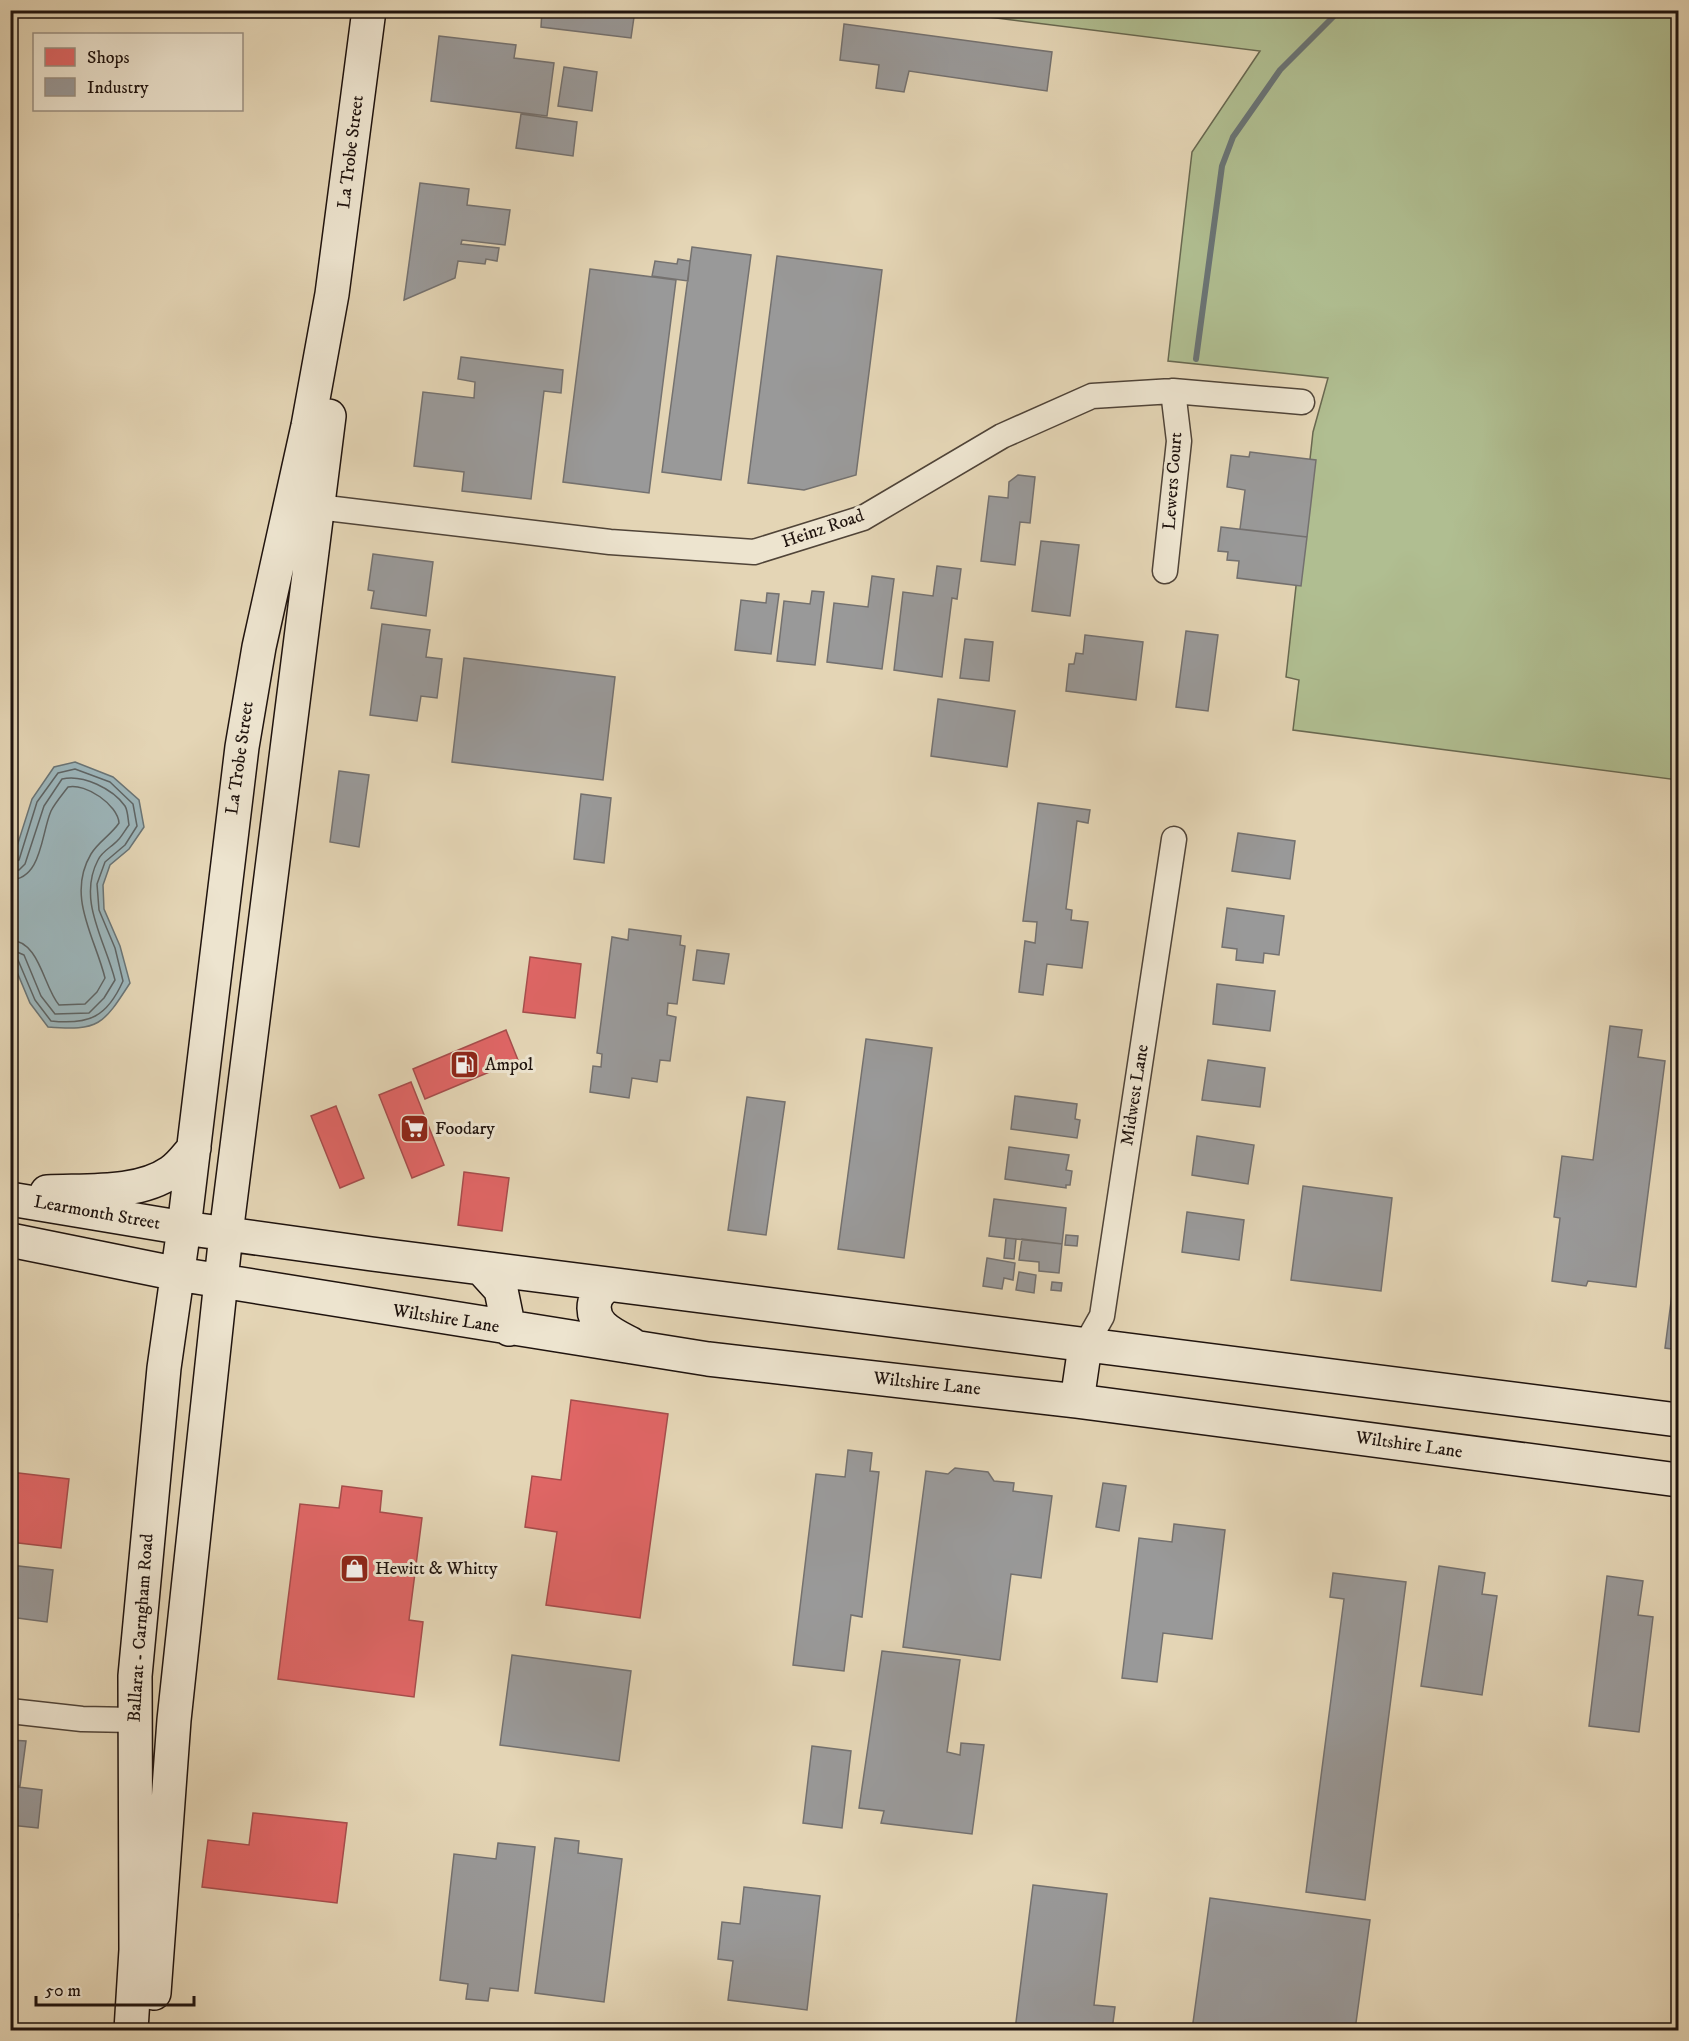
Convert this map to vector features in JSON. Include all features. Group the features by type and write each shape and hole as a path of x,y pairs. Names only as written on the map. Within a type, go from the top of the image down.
{"main road":[{"name":"La Trobe Street","path":"184,1228 232,813 256,662 308,426 332,294 369,10"},
{"name":"La Trobe Street","path":"226,1234 254,891 284,756 318,507 330,395 332,294"},
{"path":"256,662 278,615 303,513 318,507"},
{"path":"212,990 232,933 254,891"},
{"path":"10,1194 118,1188 151,1182 176,1168 194,1148"},
{"name":"Learmonth Street","path":"10,1199 184,1228"},
{"path":"184,1228 1084,1346 1678,1420"},
{"name":"Ballarat - Carngham Road","path":"131,2031 136,1950 133,1720 138,1621 153,1467 184,1228"},
{"path":"149,2031 158,1960 174,1720 226,1234"},
{"path":"10,1240 178,1274"},
{"path":"481,1268 501,1290 509,1329"},
{"name":"Wiltshire Lane","path":"178,1274 509,1329 708,1359 1077,1401 1678,1480"},
{"path":"610,1285 603,1288 596,1297 594,1310 596,1318 607,1330 638,1348"},
{"path":"1077,1401 1084,1346"},
{"path":"133,1720 174,1720"}],"street":[{"name":"Heinz Road","path":"318,507 610,542 754,552 863,518 1002,436 1092,396 1173,391 1302,402"},
{"name":"Lewers Court","path":"1165,571 1179,441 1173,391"},
{"name":"Midwest Lane","path":"1084,1346 1101,1316 1174,839"},
{"path":"10,1711 82,1719 133,1720"}],"green space":[{"path":"941,11 1678,11 1678,780 1293,730 1299,680 1286,677 1313,432 1328,378 1168,361 1192,152 1260,51"}],"water":[{"path":"75,762 113,777 139,800 144,827 129,849 110,865 103,885 104,909 120,946 130,983 113,1008 98,1022 79,1028 48,1027 30,1003 12,960 10,868 32,799 54,767"}],"building: Shops":[{"path":"530,957 581,964 575,1018 523,1012"},
{"path":"506,1030 518,1060 425,1099 413,1069"},
{"path":"411,1082 444,1165 412,1178 379,1095"},
{"path":"336,1106 364,1178 340,1188 311,1116"},
{"path":"464,1172 509,1178 502,1231 458,1225"},
{"path":"571,1400 668,1414 640,1618 546,1605 557,1532 525,1527 532,1476 561,1480"},
{"path":"10,1472 69,1479 61,1548 10,1542"},
{"name":"Hewitt & Whitty","path":"342,1486 382,1491 380,1512 422,1518 409,1620 423,1622 414,1697 278,1679 300,1504 339,1508"},
{"path":"253,1813 347,1823 337,1903 202,1887 208,1840 249,1845"}],"building: Industry":[{"path":"542,10 576,13 577,10 635,10 631,38 541,27"},
{"path":"844,24 1052,52 1047,91 909,71 904,92 876,88 879,65 840,60"},
{"path":"439,36 516,45 514,58 554,63 547,116 431,101"},
{"path":"564,67 597,72 592,111 558,106"},
{"path":"521,114 577,122 573,156 516,148"},
{"path":"420,183 469,189 467,205 510,210 505,245 462,240 461,244 499,248 497,261 486,259 485,264 458,261 455,278 404,300"},
{"path":"692,247 751,255 721,480 662,472"},
{"path":"777,256 882,270 856,475 804,490 748,483"},
{"path":"678,259 690,261 688,281 652,276 655,261 677,264"},
{"path":"590,269 676,280 649,493 563,482"},
{"path":"461,357 563,370 561,393 544,391 531,499 462,491 464,472 414,466 423,392 474,398 475,382 458,379"},
{"path":"1250,452 1316,460 1307,537 1240,529 1245,490 1227,487 1231,455 1249,457"},
{"path":"1018,475 1035,477 1030,523 1020,522 1015,565 981,561 989,496 1008,498 1009,482"},
{"path":"1221,527 1307,537 1301,586 1237,578 1239,561 1227,560 1228,552 1218,551"},
{"path":"1041,541 1079,545 1070,616 1032,611"},
{"path":"373,554 433,562 426,616 371,608 374,591 368,590"},
{"path":"937,566 961,569 957,599 952,598 942,677 894,670 903,592 933,596"},
{"path":"872,576 894,579 882,669 827,662 834,603 868,607"},
{"path":"812,591 824,592 815,665 777,661 784,601 810,604"},
{"path":"767,593 779,594 771,654 735,650 741,600 766,603"},
{"path":"382,624 430,630 426,657 442,659 437,698 421,696 417,721 370,715"},
{"path":"1186,631 1218,635 1208,711 1176,707"},
{"path":"1085,635 1143,642 1136,700 1066,691 1069,664 1074,664 1076,653 1083,654"},
{"path":"965,639 993,642 989,681 960,678"},
{"path":"464,658 615,677 603,780 452,762"},
{"path":"938,699 1015,711 1007,767 931,756"},
{"path":"339,771 369,775 359,847 330,842"},
{"path":"581,794 611,798 604,863 574,859"},
{"path":"1038,803 1090,810 1088,823 1077,821 1066,909 1072,910 1071,920 1088,922 1082,968 1047,964 1043,995 1019,992 1025,941 1035,943 1037,922 1023,921"},
{"path":"1238,833 1295,841 1290,879 1232,871"},
{"path":"1227,908 1284,916 1279,955 1264,953 1263,963 1236,960 1237,949 1222,947"},
{"path":"629,929 681,936 680,945 685,946 677,1004 668,1003 667,1015 676,1017 670,1061 660,1060 657,1082 632,1078 629,1098 590,1092 593,1066 601,1067 602,1054 597,1053 612,937 628,940"},
{"path":"697,950 729,954 724,984 693,980"},
{"path":"1217,984 1275,991 1270,1031 1213,1024"},
{"path":"1610,1026 1642,1030 1638,1057 1665,1061 1636,1287 1588,1281 1586,1286 1552,1281 1560,1218 1554,1217 1562,1156 1593,1160"},
{"path":"866,1039 932,1048 904,1258 838,1249"},
{"path":"1208,1060 1265,1068 1260,1107 1202,1100"},
{"path":"1015,1096 1077,1104 1075,1119 1080,1120 1077,1138 1011,1129"},
{"path":"747,1097 785,1102 766,1235 728,1230"},
{"path":"1197,1136 1254,1145 1248,1184 1192,1175"},
{"path":"1009,1147 1069,1155 1066,1170 1072,1171 1070,1185 1066,1185 1066,1188 1005,1179"},
{"path":"1303,1186 1392,1198 1381,1291 1291,1280"},
{"path":"994,1199 1066,1208 1062,1244 989,1236"},
{"path":"1187,1212 1244,1220 1239,1260 1182,1252"},
{"path":"1066,1235 1078,1236 1077,1246 1065,1245"},
{"path":"1006,1238 1016,1239 1014,1259 1004,1258"},
{"path":"1022,1239 1062,1244 1059,1273 1039,1271 1039,1262 1019,1260"},
{"path":"1678,1248 1678,1350 1665,1348"},
{"path":"987,1258 1015,1263 1013,1280 1004,1278 1002,1289 983,1286"},
{"path":"1019,1272 1036,1275 1034,1293 1016,1290"},
{"path":"1052,1282 1062,1283 1061,1291 1051,1290"},
{"path":"848,1450 872,1453 870,1471 879,1472 862,1617 851,1615 844,1671 793,1665 816,1474 845,1477"},
{"path":"955,1468 988,1472 994,1481 1014,1483 1013,1491 1052,1496 1041,1578 1011,1574 1000,1660 903,1647 926,1471 948,1474"},
{"path":"1103,1483 1126,1486 1119,1531 1096,1527"},
{"path":"1174,1524 1225,1530 1212,1639 1163,1633 1157,1682 1122,1678 1139,1538 1172,1542"},
{"path":"10,1565 53,1570 47,1622 10,1617"},
{"path":"1439,1566 1485,1573 1482,1594 1497,1596 1482,1695 1421,1686"},
{"path":"1333,1573 1406,1582 1365,1900 1306,1892 1344,1599 1330,1597"},
{"path":"1607,1576 1643,1581 1638,1615 1653,1617 1639,1732 1589,1726"},
{"path":"882,1651 960,1660 947,1752 960,1755 961,1743 984,1745 972,1834 881,1823 884,1811 859,1808"},
{"path":"512,1655 631,1671 619,1761 500,1745"},
{"path":"10,1740 26,1741 20,1786 10,1785"},
{"path":"812,1746 851,1751 842,1828 803,1823"},
{"path":"10,1786 42,1790 38,1828 10,1825"},
{"path":"555,1838 579,1841 578,1853 622,1859 604,2002 535,1993"},
{"path":"498,1843 535,1847 518,1991 490,1988 488,2001 466,1999 468,1984 440,1980 454,1854 496,1859"},
{"path":"1033,1885 1107,1894 1094,2005 1115,2007 1112,2030 1015,2030"},
{"path":"744,1887 820,1896 807,2010 728,2000 733,1961 718,1959 722,1922 740,1924"},
{"path":"1210,1898 1370,1920 1355,2030 1192,2030"},
{"path":"10,1907 13,1907 12,1913 18,1914 14,1945 10,1945"}],"waterway":[{"path":"1196,359 1222,166 1233,137 1280,70 1340,10"}],"place":[{"name":"Ampol","path":"464,1065"},
{"name":"Foodary","path":"414,1129"},
{"name":"Hewitt & Whitty","path":"354,1569"}]}
